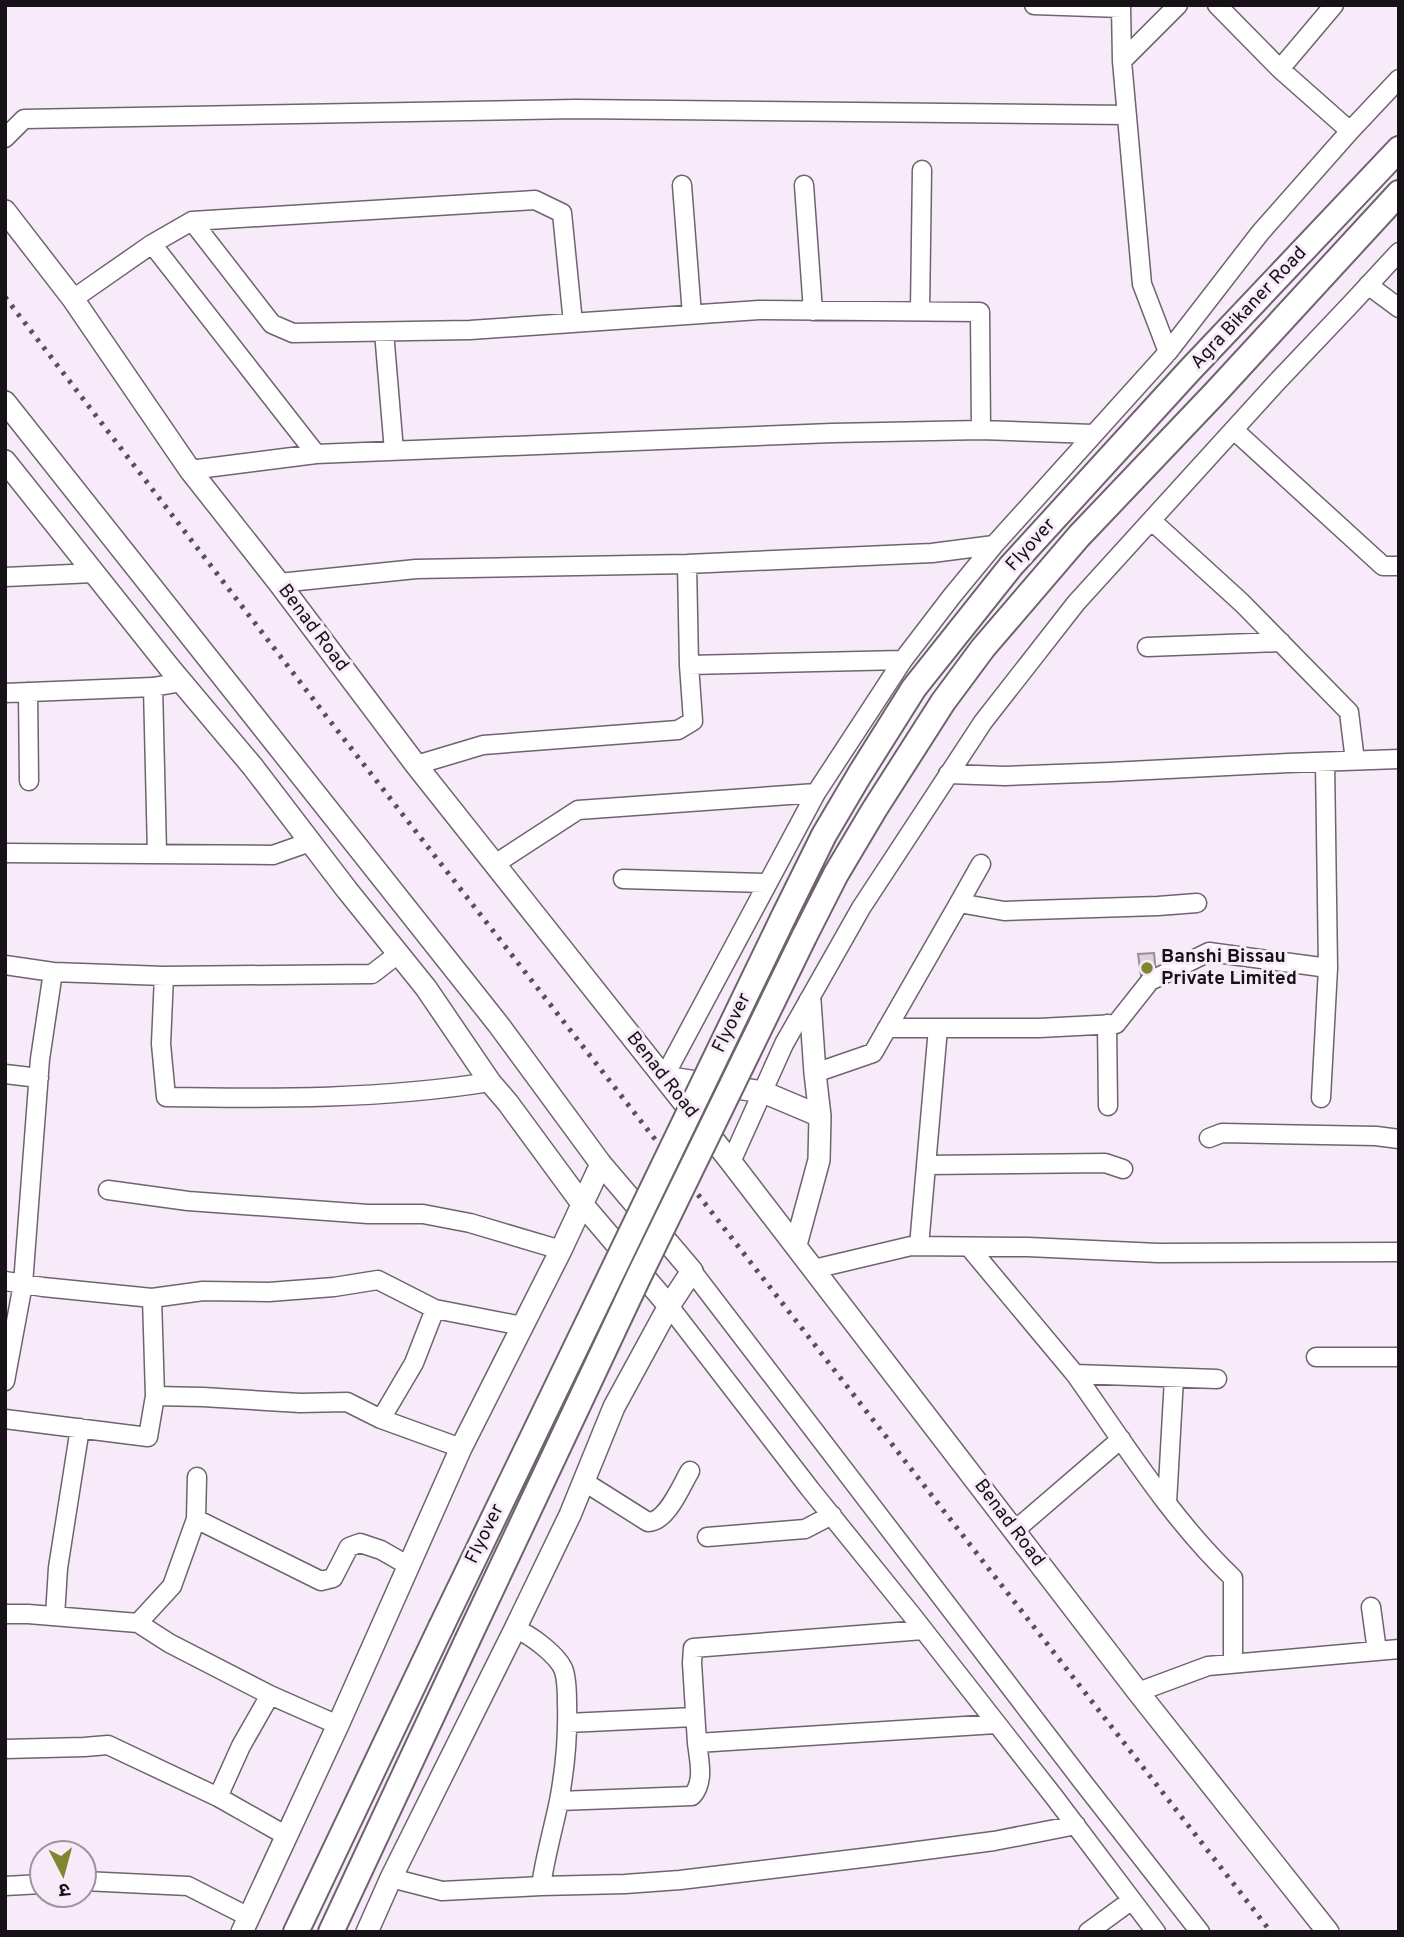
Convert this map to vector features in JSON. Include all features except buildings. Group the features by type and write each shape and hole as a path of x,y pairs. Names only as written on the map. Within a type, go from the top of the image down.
{"highway":[{"name":"Agra Bikaner Road","path":"1101,468 1399,149"},
{"name":"Flyover","path":"331,1932 638,1278 836,874 874,810 943,702 1031,590 1399,193"},
{"name":"Flyover","path":"296,1932 824,835 914,688 1011,566 1101,468"}],"main road":[{"name":"Benad Road","path":"5,212 73,299 190,470 416,765 796,1245 1138,1692 1328,1932"},
{"path":"5,402 498,1024 601,1164 691,1271 614,1407 570,1515 367,1932"},
{"path":"5,461 253,767 426,988 490,1082 583,1205 669,1306"},
{"path":"796,1245 819,1160 820,1116 810,1001"},
{"path":"664,1077 763,1092 820,1116"},
{"path":"245,1924 338,1725 461,1448 561,1251 601,1164"}],"street":[{"path":"1034,5 1121,7 1122,61 1142,284 1168,352"},
{"path":"1122,61 1178,5"},
{"path":"1217,5 1280,69 1350,131"},
{"path":"1280,69 1335,5"},
{"path":"664,1077 816,793 903,660 994,545 1168,352 1260,233 1399,79"},
{"path":"5,138 24,119 576,108 1127,115"},
{"path":"920,311 922,170"},
{"path":"682,185 692,315"},
{"path":"804,185 813,311"},
{"path":"73,299 152,244 192,221 535,200 562,213 573,323"},
{"path":"192,221 272,324 293,333 470,330 759,310 980,312 981,430"},
{"path":"152,244 316,453"},
{"path":"731,1162 785,1044 861,908 983,722 1076,603 1399,252"},
{"path":"1368,285 1399,308"},
{"path":"384,332 394,451"},
{"path":"190,470 316,453 832,433 981,430 1093,434"},
{"path":"1234,430 1383,566 1399,566"},
{"path":"1152,520 1242,603 1349,712 1355,761"},
{"path":"279,583 416,569 687,564 932,553 994,545"},
{"path":"416,765 483,746 678,730 693,721 687,564"},
{"path":"5,577 94,573"},
{"path":"1147,647 1281,642"},
{"path":"690,665 903,660"},
{"path":"5,693 153,687 182,682"},
{"path":"153,687 157,853"},
{"path":"28,692 29,781"},
{"path":"948,774 1005,776 1399,760"},
{"path":"1321,1098 1328,968 1325,762"},
{"path":"495,864 578,810 816,793"},
{"path":"5,853 273,855 310,842"},
{"path":"815,1073 873,1053 931,956 981,863"},
{"path":"622,879 768,883"},
{"path":"959,903 1004,911 1197,903"},
{"path":"887,1028 1039,1028 1116,1024 1150,981 1209,952 1328,968"},
{"path":"5,965 53,972 164,976 372,974 398,954"},
{"path":"5,1381 14,1282 53,972"},
{"path":"164,976 161,1044 166,1097 351,1095 453,1088 490,1082"},
{"path":"1107,1024 1108,1106"},
{"path":"919,1246 938,1028"},
{"path":"5,1074 39,1078"},
{"path":"1209,1138 1222,1133 1376,1136 1399,1139"},
{"path":"926,1165 1105,1163 1123,1169"},
{"path":"108,1190 188,1201 368,1214 423,1214 470,1223 561,1251"},
{"path":"814,1269 911,1246 1158,1253 1399,1252"},
{"path":"969,1247 1075,1374 1167,1503 1210,1556 1233,1578 1234,1663"},
{"path":"691,1271 1200,1932"},
{"path":"14,1282 152,1297 203,1291 269,1292 334,1287 378,1280 435,1309 522,1326"},
{"path":"5,1419 148,1437 155,1396 152,1297"},
{"path":"669,1306 1076,1825 1156,1932"},
{"path":"381,1419 414,1363 435,1309"},
{"path":"1316,1357 1399,1357"},
{"path":"1075,1374 1217,1379"},
{"path":"1167,1503 1174,1378"},
{"path":"155,1396 300,1403 347,1402 381,1419 461,1448"},
{"path":"55,1616 58,1568 80,1428"},
{"path":"1014,1531 1121,1439"},
{"path":"583,1481 648,1522 655,1522 663,1517 690,1471"},
{"path":"138,1623 172,1586 195,1519 197,1477"},
{"path":"707,1537 805,1529 832,1516"},
{"path":"195,1519 320,1581 333,1577 349,1547 360,1543 381,1550 409,1566"},
{"path":"1371,1607 1377,1651"},
{"path":"5,1614 138,1623 169,1643 270,1695 338,1725"},
{"path":"516,1629 552,1655 564,1669 568,1724 559,1801 541,1886"},
{"path":"559,1801 692,1796 698,1789 700,1775 694,1717 694,1648 923,1630"},
{"path":"1138,1692 1208,1666 1399,1649"},
{"path":"218,1797 240,1746 270,1695"},
{"path":"568,1724 694,1717"},
{"path":"697,1743 996,1724"},
{"path":"5,1749 108,1745 218,1797 285,1835"},
{"path":"391,1878 442,1891 680,1880 994,1841 1076,1825"},
{"path":"98,1882 188,1886 245,1924"},
{"path":"5,1886 28,1885"},
{"path":"1088,1932 1132,1900"}],"railway":[{"path":"5,297 323,712 1271,1932"}],"place":[{"name":"Banshi Bissau Private Limited","path":"1147,968"}]}
